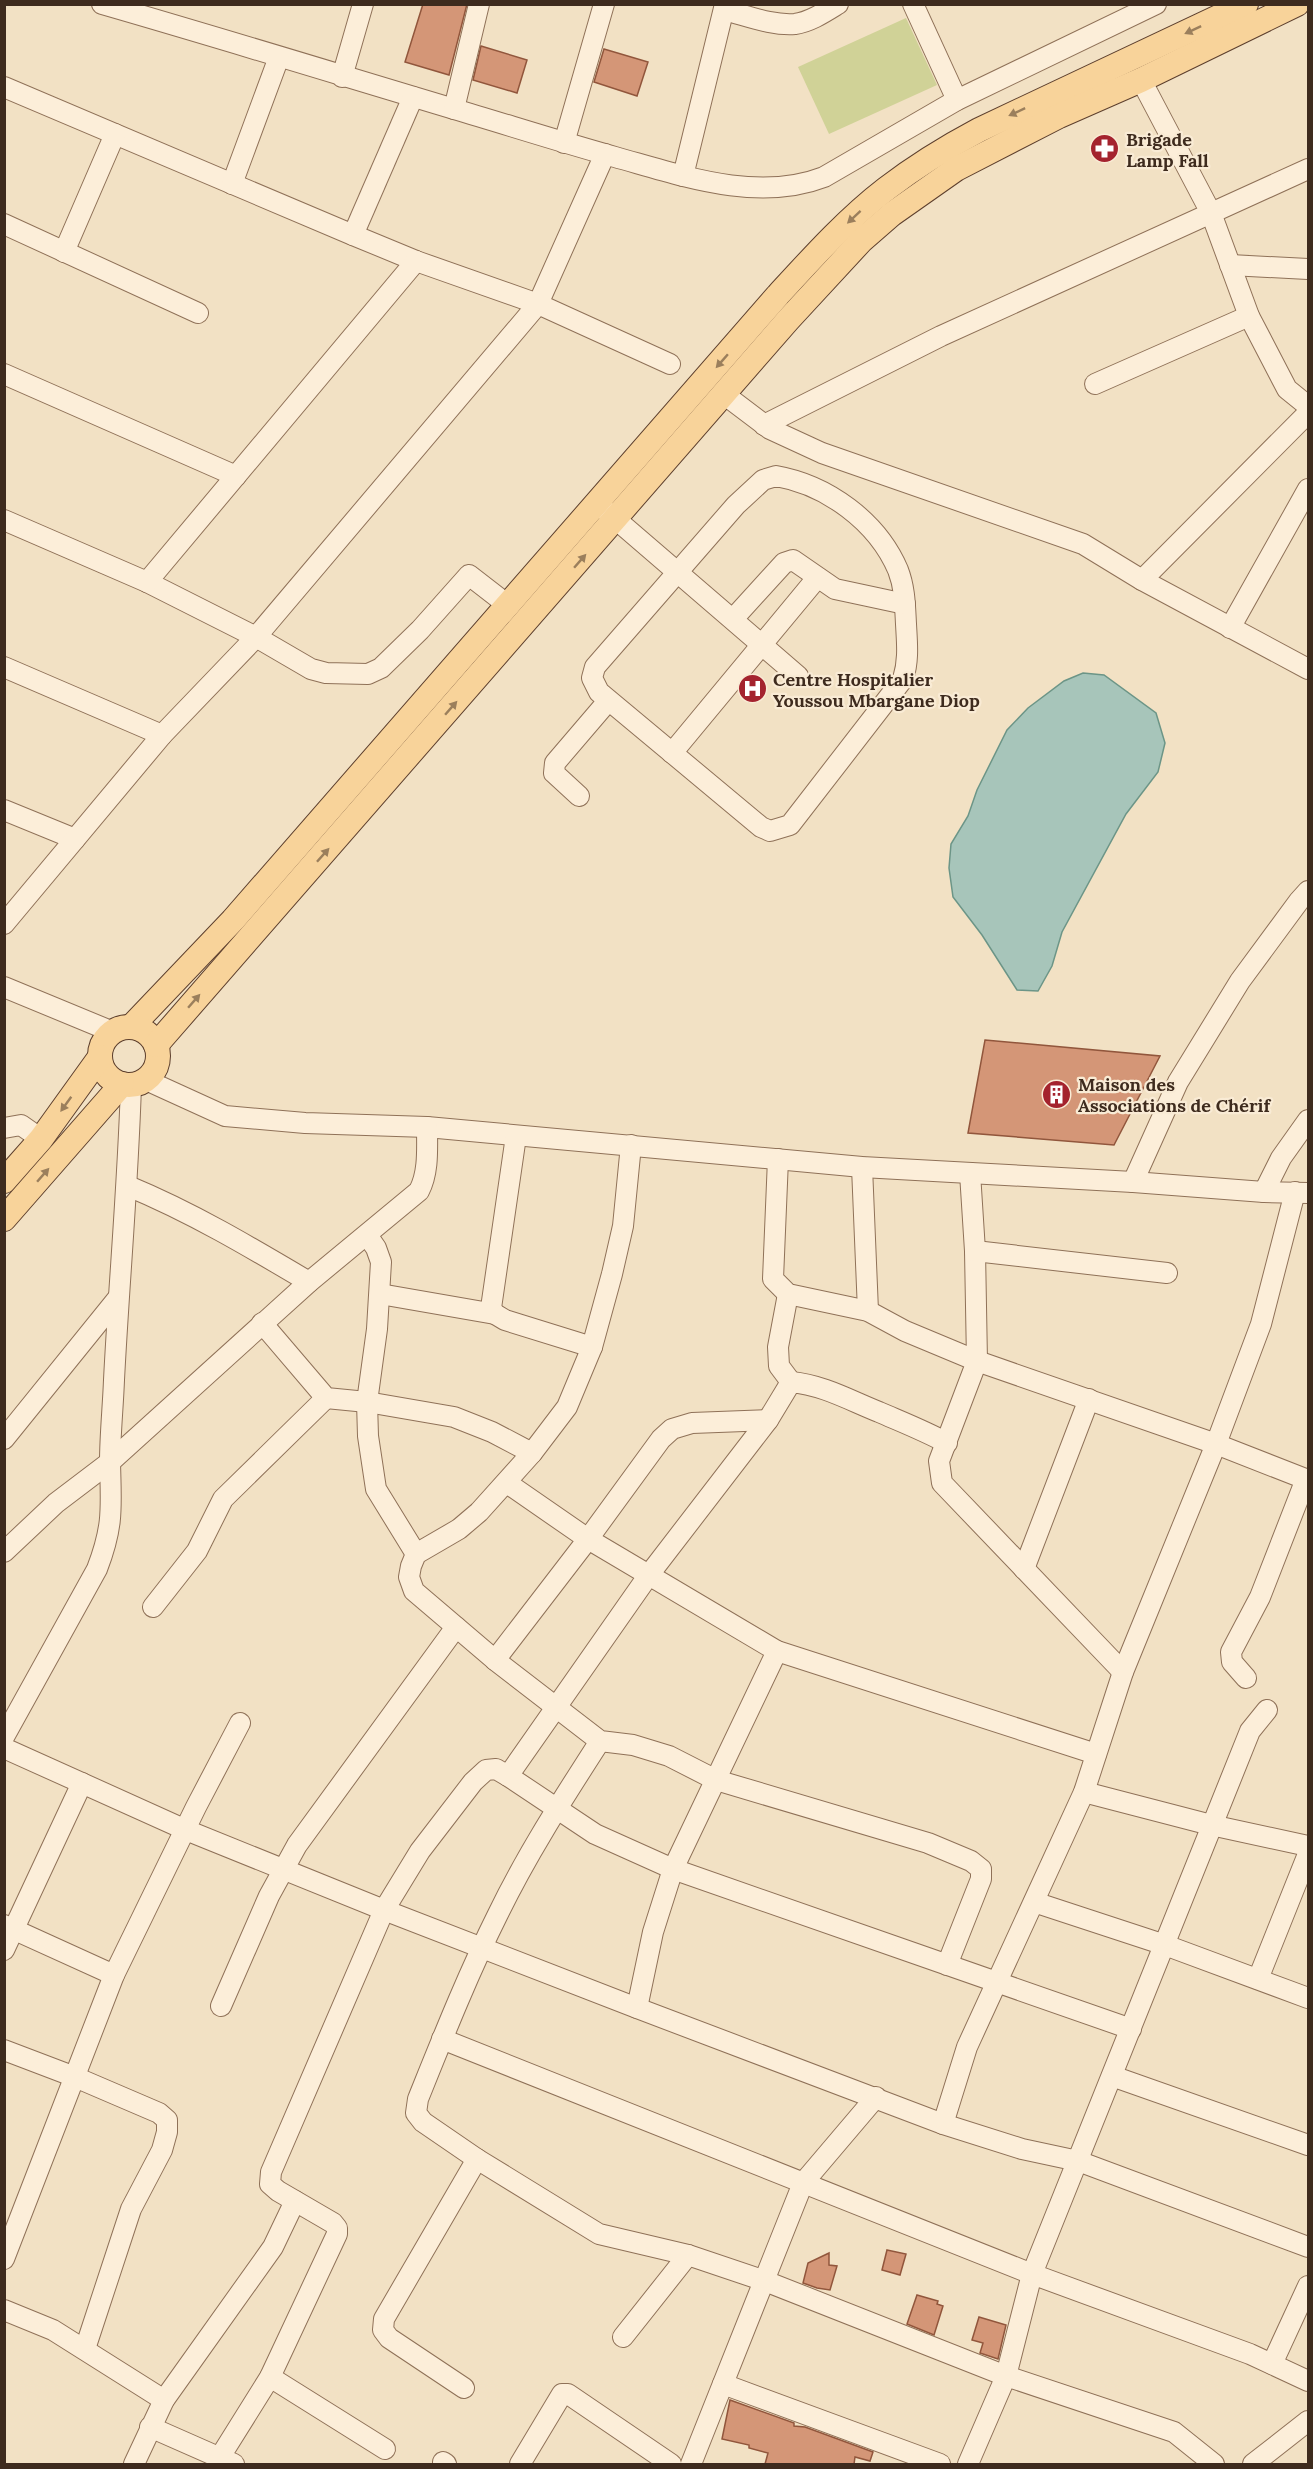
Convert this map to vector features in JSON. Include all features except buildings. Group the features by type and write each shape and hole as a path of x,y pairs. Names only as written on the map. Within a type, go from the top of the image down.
{"main road":[{"path":"4,1181 41,1139 100,1057 106,1039 122,1030 233,920 778,295 813,258 885,190 940,151 979,130 1246,4"},
{"path":"156,1045 861,241 892,213 983,153 1059,116 1142,80 1297,4"},
{"path":"4,1219 133,1083 153,1073 157,1064 156,1045 146,1033 122,1030"},
{"path":"100,1057 103,1069 111,1078 133,1083"}],"street":[{"path":"102,4 122,7 564,143 684,176 742,186 789,186 807,184 824,177 957,100 1156,4"},
{"path":"342,76 363,4"},
{"path":"454,109 479,4"},
{"path":"564,143 604,4"},
{"path":"684,176 725,7 782,24 794,24 816,16 838,4"},
{"path":"913,4 957,100"},
{"path":"232,184 279,57"},
{"path":"1142,80 1211,213 1249,316 1287,389 1308,406"},
{"path":"4,87 416,261 538,304 670,364"},
{"path":"353,235 413,97"},
{"path":"64,252 115,134"},
{"path":"4,924 162,735 256,637 538,304 605,154"},
{"path":"764,425 941,336 1308,169"},
{"path":"4,224 198,313"},
{"path":"147,582 416,261"},
{"path":"1230,265 1308,269"},
{"path":"1095,384 1249,316"},
{"path":"4,374 236,476"},
{"path":"725,395 764,425 787,438 866,470 1083,544 1142,580 1308,669"},
{"path":"1142,580 1308,413"},
{"path":"776,476 788,478 842,501 884,546 897,570 904,590 908,651 903,679 789,825 770,831 761,827 598,692 592,678 595,667 678,573 756,484 768,477 776,476"},
{"path":"1230,628 1308,489"},
{"path":"598,504 798,676"},
{"path":"4,520 147,582 256,637 311,669 326,673 368,674 381,668 420,630 468,575 509,606"},
{"path":"733,620 784,563 793,560 835,589 848,594 905,604"},
{"path":"672,753 817,578"},
{"path":"4,667 162,735"},
{"path":"579,796 554,773 555,763 608,701"},
{"path":"4,810 75,838"},
{"path":"1133,1182 1178,1082 1240,981 1308,891"},
{"path":"4,987 122,1030"},
{"path":"4,1737 97,1569 108,1541 112,1496 110,1462 118,1298 128,1186 133,1083 225,1116 305,1123 427,1127 862,1167 1302,1193 1261,1324 1216,1444 1123,1672 1084,1792 967,2047 943,2124"},
{"path":"1264,1192 1281,1158 1308,1120"},
{"path":"4,1128 21,1125 41,1139"},
{"path":"4,1552 56,1503 110,1462 309,1282 412,1197 424,1183 427,1127"},
{"path":"495,1314 491,1304 516,1136"},
{"path":"631,1145 621,1232 592,1347 567,1407 507,1483 459,1529 416,1554 409,1577 414,1591 495,1660 600,1741 633,1745 669,1756 716,1780 928,1843 971,1861 981,1869 981,1879 947,1965"},
{"path":"778,1159 774,1279 788,1294 868,1311 905,1331 976,1361 1216,1444 1307,1479 1260,1597 1232,1652 1232,1662 1246,1678"},
{"path":"862,1167 868,1311"},
{"path":"970,1173 975,1251 976,1361 939,1461 942,1483 1123,1672"},
{"path":"128,1186 204,1222 309,1282"},
{"path":"367,1235 380,1254 380,1294 367,1402 368,1436 376,1489 416,1554"},
{"path":"975,1251 1167,1273"},
{"path":"380,1294 495,1314 505,1320 592,1347"},
{"path":"788,1294 778,1347 779,1366 791,1382 812,1384 849,1398 947,1443"},
{"path":"4,1439 118,1298"},
{"path":"262,1323 326,1398 367,1402 454,1417 492,1432 532,1453"},
{"path":"508,1776 648,1576 768,1420 791,1382"},
{"path":"153,1607 197,1551 223,1499 326,1398"},
{"path":"1024,1569 1089,1399"},
{"path":"495,1660 662,1439 672,1430 693,1424 768,1420"},
{"path":"507,1483 588,1539 777,1651 1096,1754"},
{"path":"221,2006 252,1934 297,1845 456,1627"},
{"path":"637,2008 652,1932 673,1869 777,1651"},
{"path":"968,2464 1006,2376 1032,2274 1250,1731 1267,1710"},
{"path":"4,2259 114,1975 240,1723"},
{"path":"600,1741 556,1808 482,1947 418,2099 416,2113 423,2122 477,2159 599,2234 688,2255 765,2281 1006,2376 1174,2432 1214,2464"},
{"path":"4,1748 186,1830 637,2008 943,2124 1022,2149 1078,2161 1308,2247"},
{"path":"150,2427 227,2461 270,2377 337,2234 337,2228 333,2223 270,2184 271,2172 384,1910 420,1851 473,1782 489,1768 508,1776 595,1834 673,1869 1131,2029"},
{"path":"4,1950 9,1927 82,1784"},
{"path":"1084,1792 1211,1825 1308,1846"},
{"path":"1258,1979 1308,1854"},
{"path":"1034,1902 1165,1945 1308,1998"},
{"path":"9,1927 114,1975"},
{"path":"442,2038 1032,2274 1272,2364 1308,2381"},
{"path":"4,2050 159,2113 166,2120 168,2132 162,2150 131,2208 85,2349"},
{"path":"1112,2076 1308,2145"},
{"path":"691,2464 803,2183 876,2097"},
{"path":"464,2388 388,2338 383,2330 384,2319 477,2159"},
{"path":"134,2464 164,2400 273,2247 295,2201"},
{"path":"623,2337 688,2255"},
{"path":"1272,2364 1308,2286"},
{"path":"4,2310 42,2325 85,2349 164,2400"},
{"path":"270,2377 385,2449"},
{"path":"723,2384 940,2464"},
{"path":"520,2464 562,2394 568,2394 671,2464"},
{"path":"1253,2464 1308,2421"}],"green space":[{"path":"906,18 937,85 829,134 798,67"}],"water":[{"path":"1083,673 1104,675 1156,713 1165,743 1158,772 1126,814 1062,932 1052,966 1038,991 1017,990 982,935 953,897 949,868 951,844 968,816 977,790 1007,730 1028,708 1064,681"}],"place":[{"name":"Brigade Lamp Fall","path":"1105,149"},
{"name":"Centre Hospitalier Youssou Mbargane Diop","path":"752,689"},
{"name":"Maison des Associations de Chérif","path":"1057,1094"}]}
